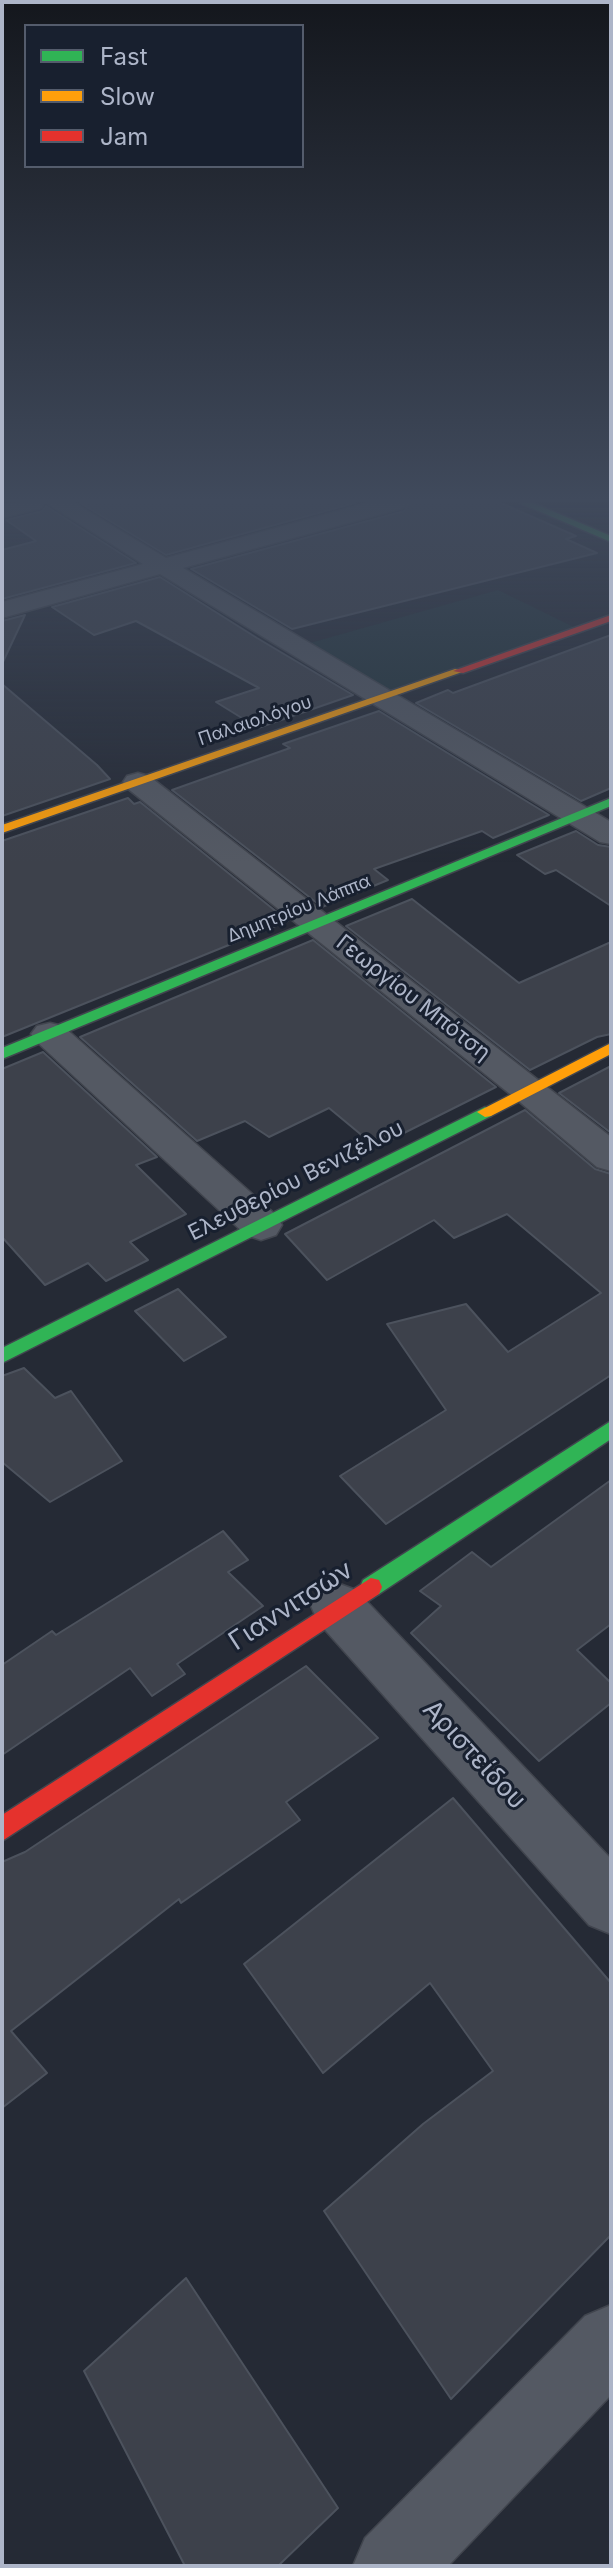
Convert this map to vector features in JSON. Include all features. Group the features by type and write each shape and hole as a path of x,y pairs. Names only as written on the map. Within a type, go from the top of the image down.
{"street":[{"path":"257,623 611,835"},
{"name":"Παλαιολόγου","path":"2,829 597,623"},
{"name":"Γεωργίου Μπότση","path":"138,782 529,1089 611,1158"},
{"name":"Δημητρίου Λάππα","path":"2,1054 611,802"},
{"path":"50,1034 261,1225"},
{"name":"Ελευθερίου Βενιζέλου","path":"2,1356 611,1048"},
{"name":"Γιαννιτσών","path":"2,1829 337,1606 611,1429"},
{"name":"Αριστείδου","path":"337,1606 611,1903"},
{"path":"393,2566 611,2342"}],"shaded area":[{"path":"382,623 565,623 576,628 391,692 310,643"}],"building":[{"path":"2,623 21,623 2,664"},
{"path":"76,623 130,623 94,635"},
{"path":"139,623 233,623 353,695 258,728 216,702 259,688"},
{"path":"282,623 317,623 292,629"},
{"path":"611,635 611,788 581,801 416,703 448,690 453,693"},
{"path":"2,684 97,765 110,779 2,816"},
{"path":"379,711 549,815 493,838 482,831 374,869 388,880 322,907 172,790 290,748 283,744"},
{"path":"128,798 134,804 140,802 288,921 2,1037 2,841"},
{"path":"576,831 598,845 611,847 611,906 556,870 545,874 517,855"},
{"path":"412,899 519,983 611,942 611,1034 597,1037 530,1070 346,926"},
{"path":"313,940 496,1087 376,1147 329,1108 269,1137 245,1121 197,1141 80,1037"},
{"path":"43,1052 157,1157 136,1165 186,1214 130,1242 148,1260 106,1281 88,1263 45,1285 2,1237 2,1069"},
{"path":"611,1066 611,1133 559,1093"},
{"path":"525,1110 595,1169 611,1174 611,1375 386,1524 340,1476 446,1410 387,1324 466,1304 508,1352 601,1293 507,1214 454,1238 434,1220 327,1280 285,1234"},
{"path":"178,1289 226,1337 184,1361 135,1311"},
{"path":"24,1368 55,1398 71,1391 122,1461 50,1502 2,1462 2,1376"},
{"path":"611,1480 611,1624 577,1650 611,1683 611,1703 539,1761 411,1633 441,1606 420,1591 472,1552 491,1567"},
{"path":"223,1531 248,1560 228,1572 263,1606 177,1664 185,1674 152,1696 130,1668 2,1755 2,1665 52,1631 56,1635"},
{"path":"306,1666 378,1738 286,1802 300,1820 181,1903 179,1899 11,2031 47,2073 2,2108 2,1862 25,1852"},
{"path":"453,1798 611,1983 611,2235 451,2399 324,2211 423,2124 493,2071 430,1983 323,2073 244,1964"},
{"path":"186,2278 338,2508 278,2566 185,2566 84,2371"}],"traffic: fast":[{"path":"2,1054 611,802"},
{"path":"2,1356 485,1112"},
{"path":"371,1587 611,1429"}],"traffic: slow":[{"path":"2,829 459,671"},
{"path":"485,1112 611,1048"}],"traffic: jam":[{"path":"459,671 597,623"},
{"path":"2,1829 371,1587"}]}
